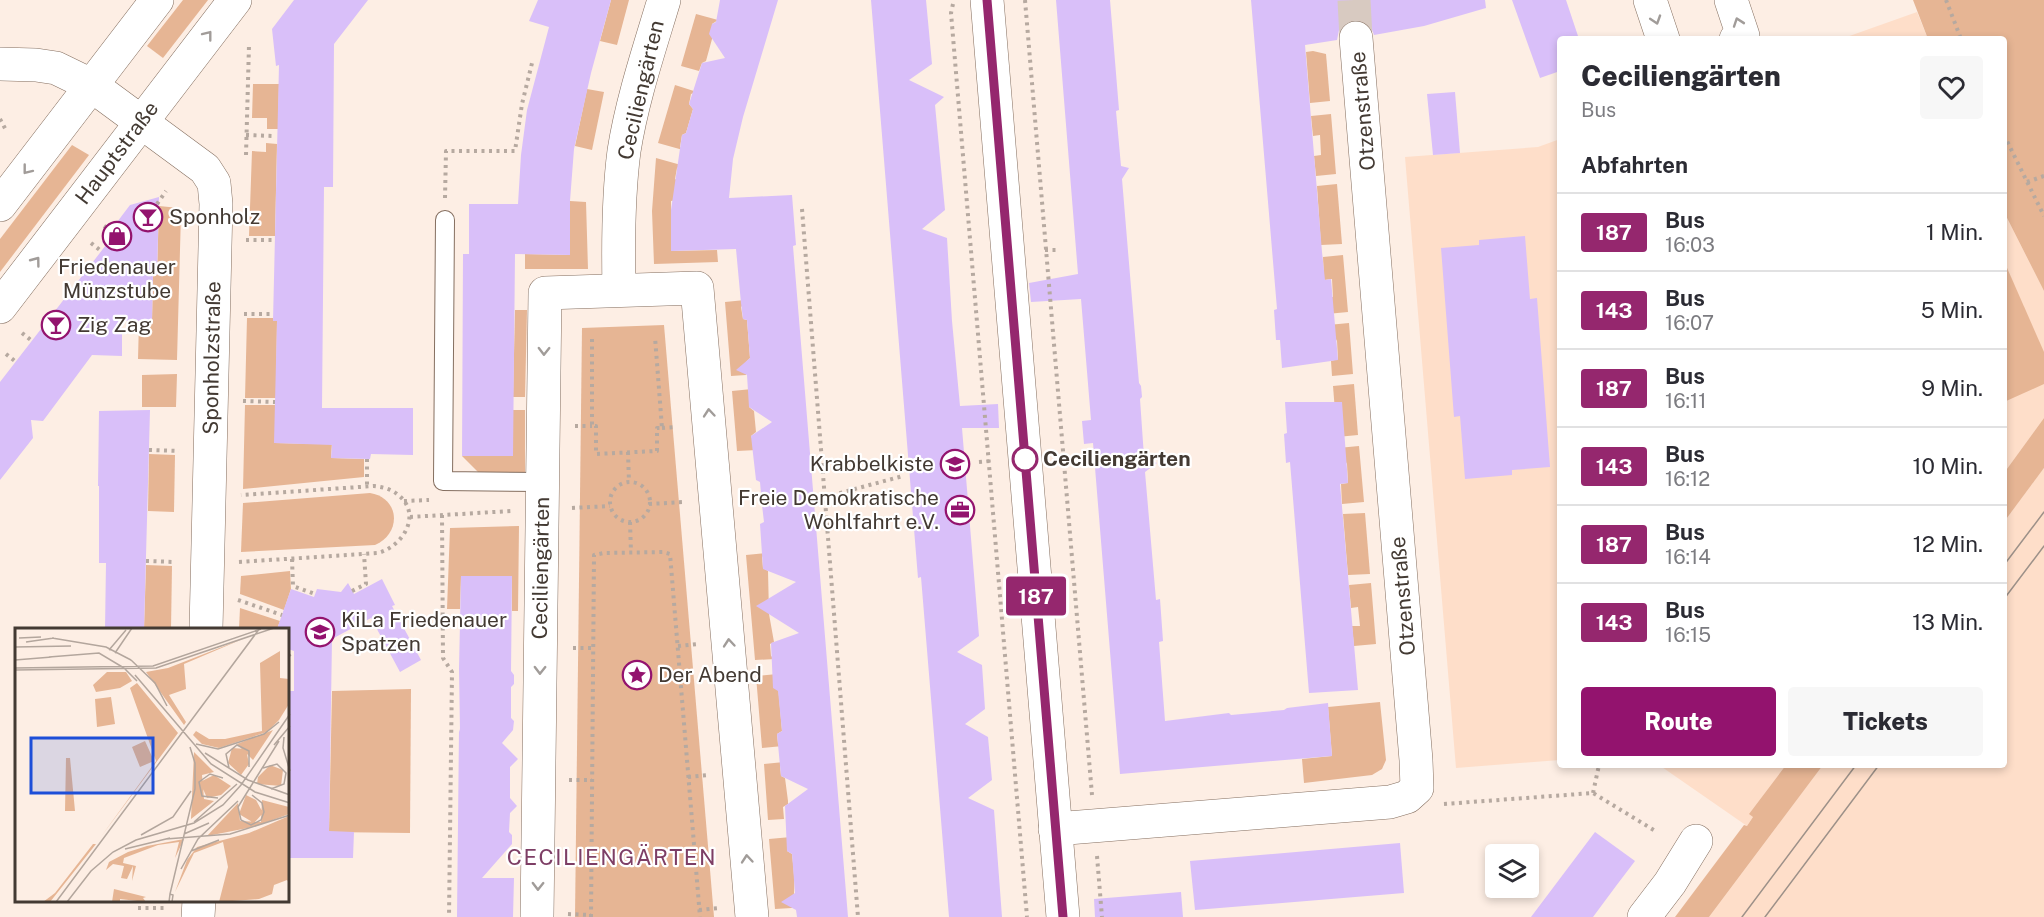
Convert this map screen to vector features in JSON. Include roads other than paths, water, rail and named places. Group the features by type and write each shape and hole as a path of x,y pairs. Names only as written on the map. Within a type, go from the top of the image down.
{"street":[{"path":"0,205 157,0"},
{"name":"Hauptstraße","path":"0,307 235,0"},
{"name":"Ceciliengärten","path":"619,289 620,193 625,151 639,84 664,0"},
{"path":"987,0 1063,917"},
{"path":"1650,0 1662,36"},
{"path":"1731,0 1743,36"},
{"name":"Otzenstraße","path":"1055,830 1389,802 1407,797 1417,788 1356,38"},
{"name":"Sponholzstraße","path":"0,64 36,64 56,68 91,86 205,169 210,175 215,192 206,628"},
{"name":"Ceciliengärten","path":"550,916 542,482 545,293 619,289 698,288 740,912"},
{"path":"1644,917 1670,883 1696,841"}],"lane":[{"path":"445,213 443,481 542,482"}],"tunnel":[{"path":"1354,0 1356,38"}],"tram line":[{"path":"2007,561 2044,512"},
{"path":"2007,595 2044,546"},
{"path":"1742,917 1854,768"},
{"path":"1765,917 1877,768"}],"place":[{"name":"Sponholz","path":"148,217"},
{"name":"Friedenauer Münzstube","path":"117,236"},
{"name":"Zig Zag","path":"56,325"},
{"name":"Ceciliengärten","path":"1025,459"},
{"name":"Krabbelkiste","path":"955,464"},
{"name":"Freie Demokratische Wohlfahrt e.V.","path":"960,510"},
{"name":"KiLa Friedenauer Spatzen","path":"320,632"},
{"name":"Der Abend","path":"637,675"}],"district":[{"name":"CECILIENGÄRTEN","path":"612,857"}]}
